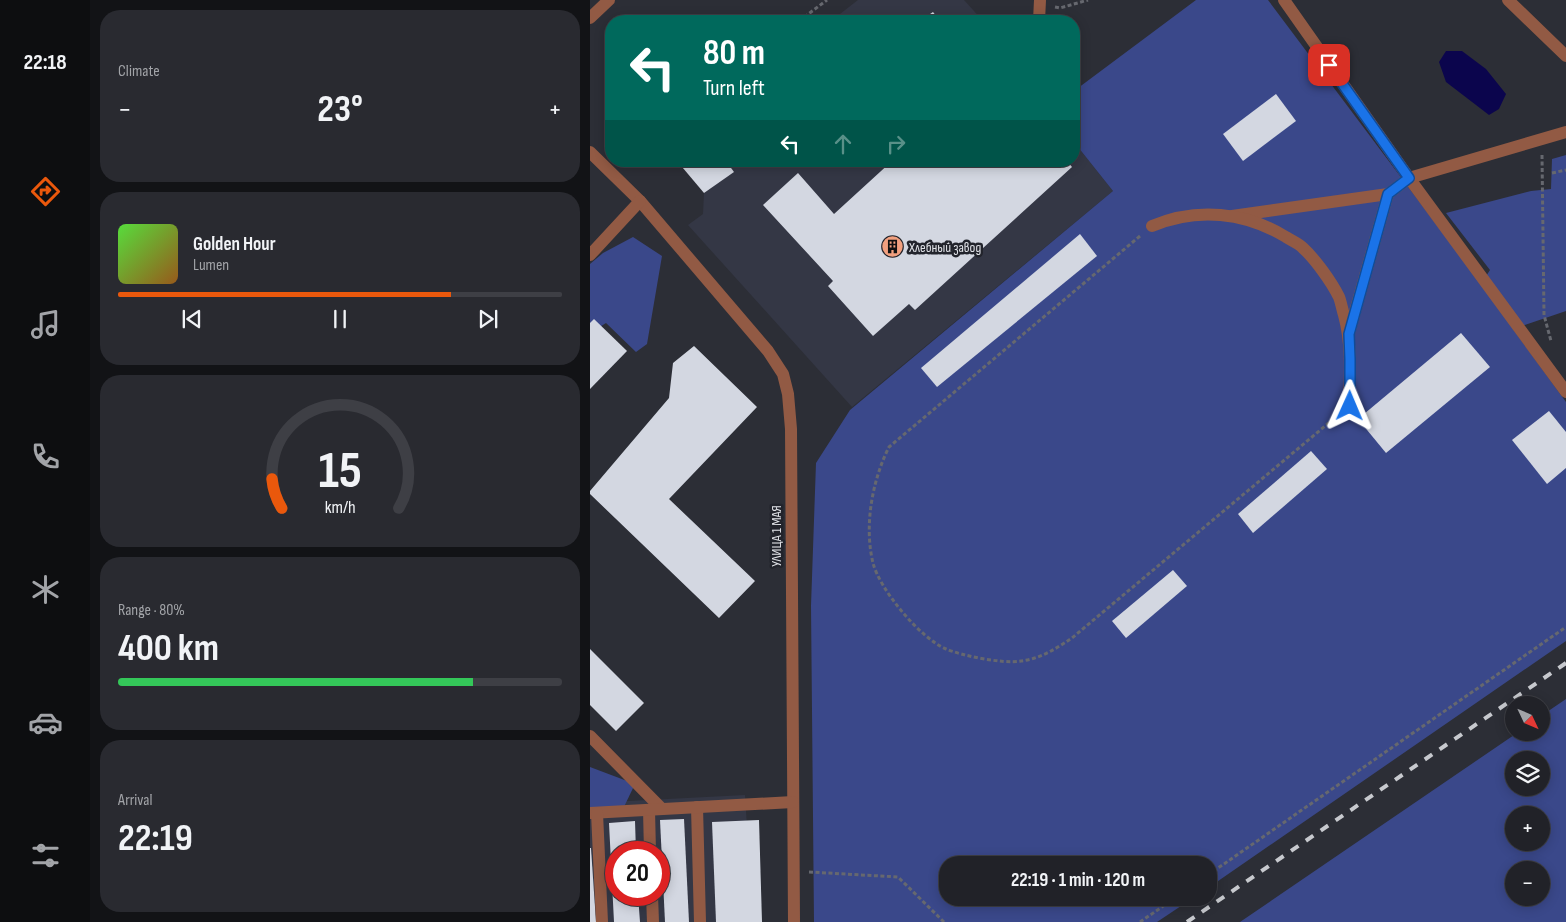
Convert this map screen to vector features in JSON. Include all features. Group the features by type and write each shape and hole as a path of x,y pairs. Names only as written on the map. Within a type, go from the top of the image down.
{"street":[{"path":"590,18 608,0"},
{"path":"1039,15 1040,0"},
{"path":"1284,0 1409,178 1566,392"},
{"path":"1508,0 1564,49"},
{"path":"1152,226 1170,219 1197,214 1232,216 1388,194 1409,178 1566,132"},
{"name":"УЛИЦА 1 МАЯ","path":"590,152 605,167"},
{"name":"УЛИЦА 1 МАЯ","path":"605,167 640,201 768,351 783,374 788,394 791,429 794,922"},
{"path":"1349,334 1388,194"},
{"path":"590,255 640,201"},
{"path":"1232,216 1271,228 1302,247 1325,275 1340,298 1349,334 1350,406"},
{"path":"590,736 662,809"},
{"path":"602,922 594,813 793,802"},
{"path":"697,807 700,922"},
{"path":"649,810 650,841"},
{"path":"652,906 653,922"}],"path":[{"path":"808,15 827,0"},
{"path":"1541,140 1544,315 1551,342"},
{"path":"1552,174 1566,170"},
{"path":"1152,226 889,447 882,460 875,486 869,529 874,564 888,594 916,627 945,648 981,659 1020,661 1050,652 1072,638 1350,406"},
{"path":"1217,869 1566,627"},
{"path":"794,871 898,877 944,922"},
{"path":"1140,922 1164,906"}],"shaded area":[{"path":"858,0 964,0 978,15 839,15"},
{"path":"1196,0 1268,0 1481,284 1490,270 1446,213 1531,191 1551,189 1552,159 1566,155 1566,311 1513,329 1566,402 1566,641 1217,882 1217,856 939,856 939,906 1181,906 1157,922 814,922 811,606 816,463 850,410 1113,191 1080,150 1080,87"},
{"path":"1446,51 1462,51 1486,69 1506,94 1499,109 1489,115 1446,82 1439,62"},
{"path":"1080,150 1113,191 852,407 688,225 703,214 704,193 733,172 730,167 1080,167"},
{"path":"633,237 662,256 647,344 636,352 606,323 590,333 590,264 603,253"},
{"path":"1566,699 1566,922 1240,922 1505,741 1550,741 1550,710"},
{"path":"590,767 635,784 621,813 590,813"},
{"path":"745,795 753,922 590,922 590,803"}],"building":[{"path":"1276,94 1296,121 1243,161 1223,134"},
{"path":"682,167 730,167 734,172 704,193"},
{"name":"Хлебный завод","path":"885,167 1072,167 915,310 909,304 873,336 828,286 833,281 763,205 798,173 834,214"},
{"path":"1080,234 1097,256 937,387 921,368"},
{"path":"594,319 627,351 590,389 590,323"},
{"path":"1461,333 1490,367 1386,453 1358,419"},
{"path":"694,346 757,407 669,499 755,581 719,618 590,494 590,491 669,398 673,363"},
{"path":"1549,411 1566,432 1566,468 1547,484 1512,440"},
{"path":"1311,451 1327,469 1253,533 1238,514"},
{"path":"1173,570 1187,586 1126,638 1112,621"},
{"path":"590,649 644,703 616,731 590,705"},
{"path":"684,819 689,922 665,922 664,906 670,906 670,841 661,841 660,820"},
{"path":"759,820 762,922 716,922 712,822"},
{"path":"635,821 636,841 610,841 609,823"},
{"path":"591,848 596,922 590,922"},
{"path":"613,906 639,906 640,922 614,922"}],"railway":[{"path":"1187,922 1566,663"}],"place":[{"name":"Хлебный завод","path":"893,247"}],"route":[{"path":"1329,65 1409,178 1388,194 1349,334 1350,406"}]}
